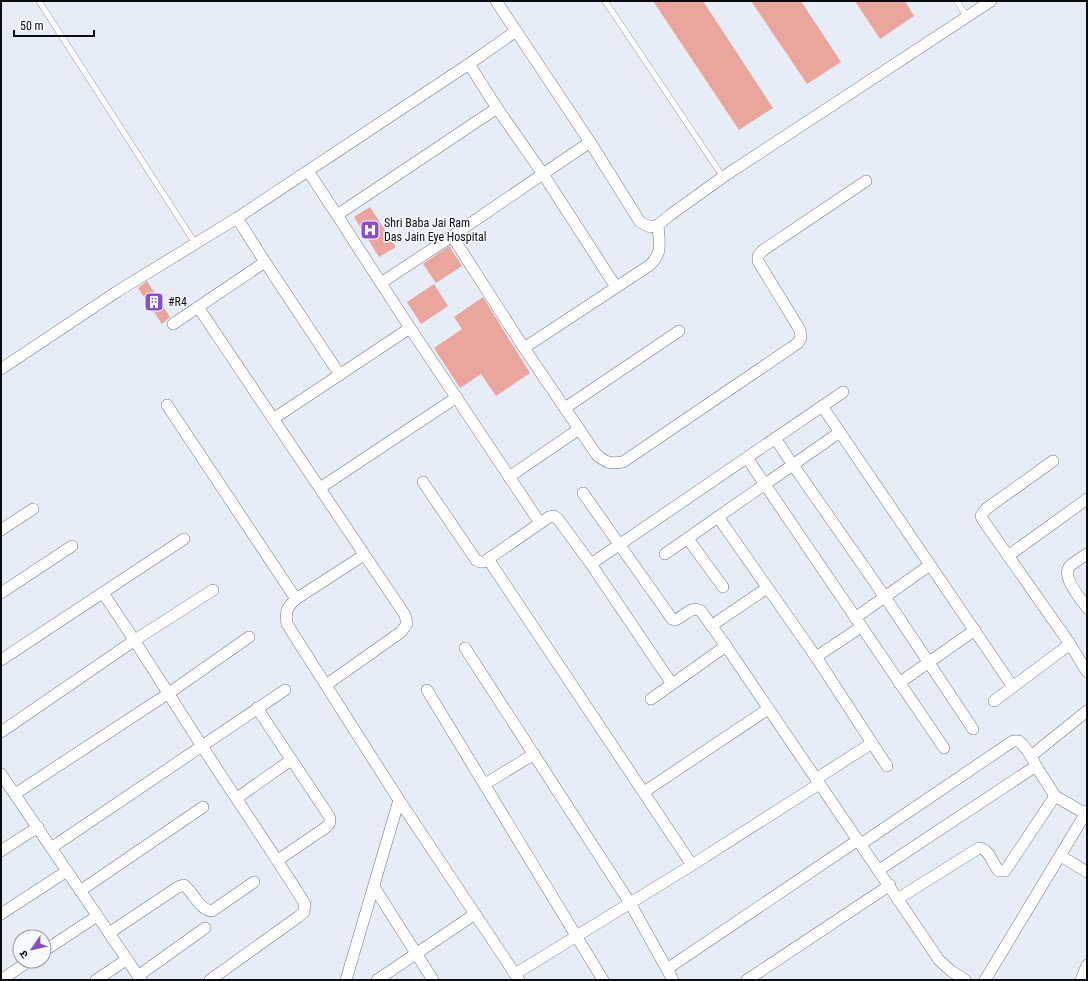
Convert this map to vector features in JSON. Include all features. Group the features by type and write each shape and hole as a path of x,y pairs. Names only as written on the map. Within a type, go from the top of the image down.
{"street":[{"path":"496,1 590,142 640,222 650,227 658,225 723,177 991,1"},
{"path":"1,369 118,291 237,218 469,64 516,31"},
{"path":"469,64 543,174 616,287"},
{"path":"337,215 498,108"},
{"path":"381,282 452,236 590,142"},
{"path":"308,171 410,328 540,523"},
{"path":"452,236 524,348 596,454 604,461 612,464 623,462 798,343 801,337 800,330 758,261 758,256 762,251 866,181"},
{"path":"237,218 340,375"},
{"path":"524,348 657,259 659,251 658,225"},
{"path":"173,324 265,262"},
{"path":"198,307 405,615 407,624 402,632 326,685"},
{"path":"273,419 410,328"},
{"path":"565,408 679,331"},
{"path":"591,564 843,392"},
{"path":"320,488 457,398"},
{"path":"167,405 296,599"},
{"path":"822,406 1013,687"},
{"path":"509,477 579,429"},
{"path":"665,554 840,432"},
{"path":"775,438 885,597 973,729"},
{"path":"747,458 944,748"},
{"path":"1053,461 982,512 982,516 983,520 1070,644 1087,672"},
{"path":"423,482 476,560 480,562 484,562 549,517 554,516 558,519 591,564 672,684"},
{"path":"583,493 672,619 678,620 692,609 701,611 899,898 939,960 950,971 966,980"},
{"path":"1008,556 1087,499"},
{"path":"1,530 33,509"},
{"path":"718,517 816,657 888,766"},
{"path":"2,658 184,539"},
{"path":"688,539 723,587"},
{"path":"1,593 72,546"},
{"path":"1087,554 1068,568 1067,574 1069,581 1087,608"},
{"path":"364,555 296,599 288,607 285,615 287,624 399,800 517,977 577,936 692,866 872,743"},
{"path":"488,559 692,866"},
{"path":"816,657 885,597 930,565"},
{"path":"711,626 767,588"},
{"path":"1,732 135,640 213,590"},
{"path":"103,592 169,692 201,746 278,860 305,904 304,912 210,980"},
{"path":"899,683 975,630"},
{"path":"15,794 249,637"},
{"path":"994,701 1070,644"},
{"path":"651,700 726,646"},
{"path":"465,648 630,903 673,980"},
{"path":"51,848 285,690"},
{"path":"427,690 604,980"},
{"path":"257,708 329,816 330,821 329,825 278,860"},
{"path":"644,792 768,709"},
{"path":"1031,756 1087,711"},
{"path":"667,969 1013,741 1019,741 1031,756 1055,796 1086,813 985,980"},
{"path":"485,784 534,754"},
{"path":"237,798 291,760"},
{"path":"879,870 1036,766"},
{"path":"3,781 15,794 38,827 139,978 205,928"},
{"path":"899,898 980,848 987,851 999,871 1005,871 1055,796"},
{"path":"346,980 399,800"},
{"path":"80,891 203,807"},
{"path":"1,851 38,827"},
{"path":"1061,856 1087,872"},
{"path":"1,914 67,871"},
{"path":"109,933 178,887 184,885 189,889 202,908 207,911 212,911 254,882"},
{"path":"747,980 890,885"},
{"path":"374,887 433,980"},
{"path":"377,980 475,914"},
{"path":"52,946 97,916"},
{"path":"96,980 126,960"},
{"path":"1080,980 1087,965"},
{"path":"1,980 17,969"}],"lane":[{"path":"39,1 195,244"},
{"path":"605,1 723,177"},
{"path":"957,1 967,17"}],"building":[{"path":"653,1 703,1 773,108 739,130"},
{"path":"751,1 801,1 841,62 807,84"},
{"path":"855,1 905,1 914,16 880,39"},
{"path":"370,207 396,247 379,257 354,217"},
{"path":"449,246 462,266 436,283 423,264"},
{"name":"#R4","path":"147,281 170,317 162,324 138,288"},
{"path":"434,284 448,306 421,324 407,302"},
{"path":"483,297 530,373 496,396 481,374 460,388 434,348 462,329 454,317"}],"place":[{"name":"Shri Baba Jai Ram Das Jain Eye Hospital","path":"370,230"},
{"name":"#R4","path":"154,302"}]}
